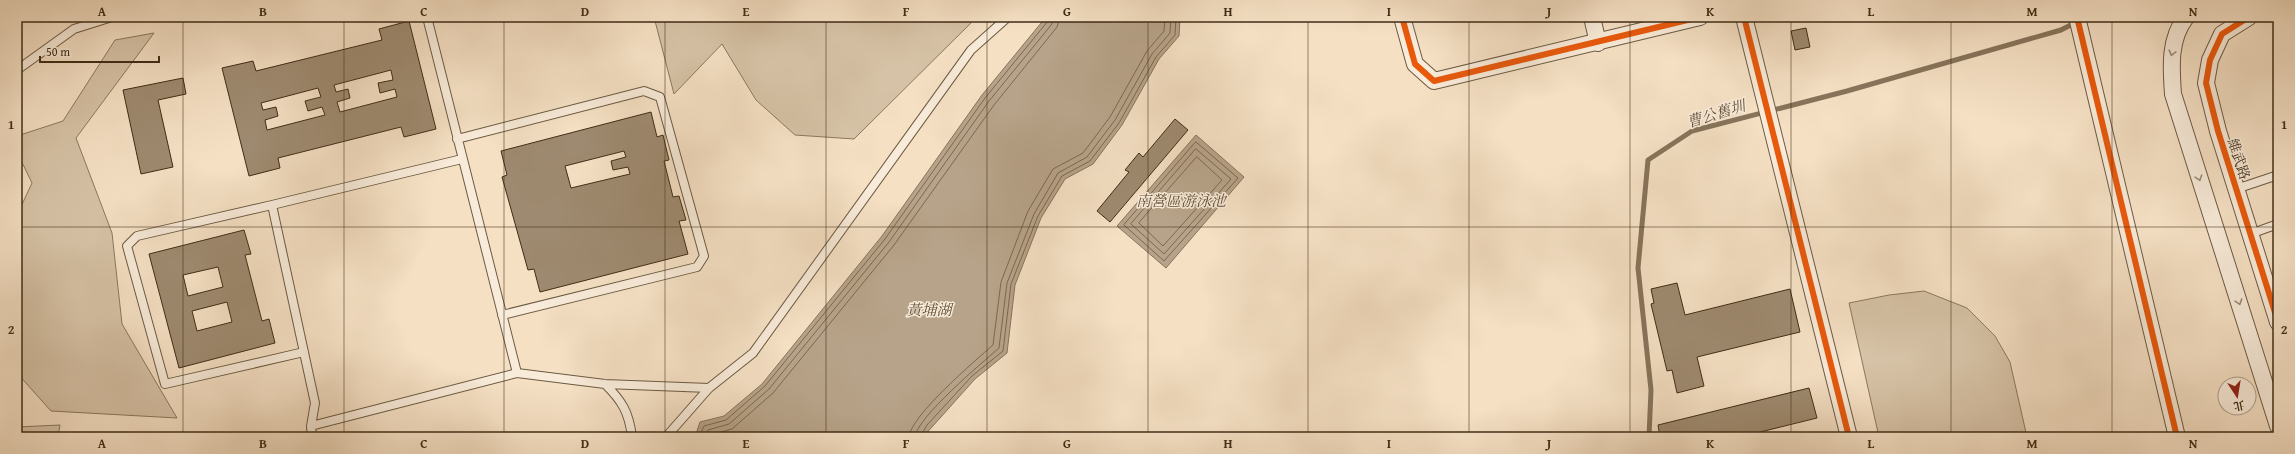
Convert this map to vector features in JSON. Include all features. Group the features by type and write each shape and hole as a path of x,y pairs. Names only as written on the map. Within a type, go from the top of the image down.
{"street":[{"path":"1402,17 1415,64 1434,81 1598,43 1700,17"},
{"path":"1592,17 1598,43"},
{"path":"1744,17 1849,437"},
{"path":"2078,17 2176,437"},
{"path":"2186,17 2180,25 2170,59 2173,94 2278,426"},
{"name":"維武路","path":"2249,17 2222,34 2210,60 2206,83 2218,131 2278,322"}],"lane":[{"path":"17,70 74,29 112,17"},
{"path":"427,17 517,373"},
{"path":"666,437 709,388 753,353 971,50 1008,17"},
{"path":"457,140 644,91 660,97 704,256 697,267 502,315"},
{"path":"304,352 165,384 127,246 137,236 272,205 462,158"},
{"path":"2236,189 2278,175"},
{"path":"272,205 315,403 311,426 312,437"},
{"path":"2250,234 2278,224"},
{"path":"311,426 517,373 605,384 709,388"},
{"path":"605,384 621,400 630,421 632,437"}],"shaded area":[{"path":"654,17 977,17 854,139 795,135 756,100 722,44 674,94"},
{"path":"154,33 76,138 112,233 122,324 177,418 51,411 17,373 17,215 32,183 17,152 17,136 63,121 115,40"},
{"path":"1924,291 1967,308 1995,336 2010,362 2027,437 1879,437 1849,303 1889,295"},
{"path":"60,425 58,437 17,437 17,427"}],"water":[{"name":"黃埔湖","path":"1046,17 1180,17 1179,36 1159,59 1122,125 1093,164 1065,179 1041,218 1015,285 1007,353 975,379 923,437 695,437 700,422 724,416 762,384 882,236 982,95"},
{"name":"南營區游泳池","path":"1196,135 1244,177 1166,268 1117,226"}],"building":[{"path":"409,21 436,129 404,137 401,127 278,158 280,168 249,176 222,68 253,61 256,71 382,40 379,29","holes":["391,70 393,80 378,83 380,93 395,89 397,97 340,112 337,102 350,98 348,89 336,92 334,85","318,88 321,97 305,101 308,111 322,107 325,115 267,130 265,120 278,116 276,107 263,110 261,103"]},
{"path":"1806,28 1810,47 1795,50 1791,31"},
{"path":"183,78 186,94 158,100 173,167 141,174 123,90"},
{"path":"651,112 657,137 663,135 669,160 664,161 673,197 679,196 686,220 679,221 688,254 540,292 534,269 528,270 502,177 507,175 501,151","holes":["624,151 626,157 611,161 613,170 628,167 630,174 571,188 565,166"]},
{"path":"1175,119 1188,130 1110,222 1097,211 1129,172 1125,170 1139,153 1143,157"},
{"path":"244,230 251,254 245,255 262,321 269,319 275,343 179,368 149,254","holes":["218,267 223,287 188,296 183,275","227,302 232,322 197,331 192,311"]},
{"path":"1677,283 1685,315 1790,289 1800,332 1697,357 1704,386 1677,393 1672,370 1667,371 1651,304 1654,303 1651,289"},
{"path":"1809,388 1817,418 1740,437 1660,437 1658,425"}],"waterway":[{"name":"曹公舊圳","path":"1649,437 1651,390 1638,268 1648,160 1692,131 1847,91 2061,30 2086,17"}],"cycle path":[{"path":"1402,17 1415,64 1434,81 1700,17"},
{"path":"1744,17 1849,437"},
{"path":"2077,17 2177,437"},
{"path":"2249,17 2222,34 2210,60 2206,83 2218,131 2278,322"}]}
